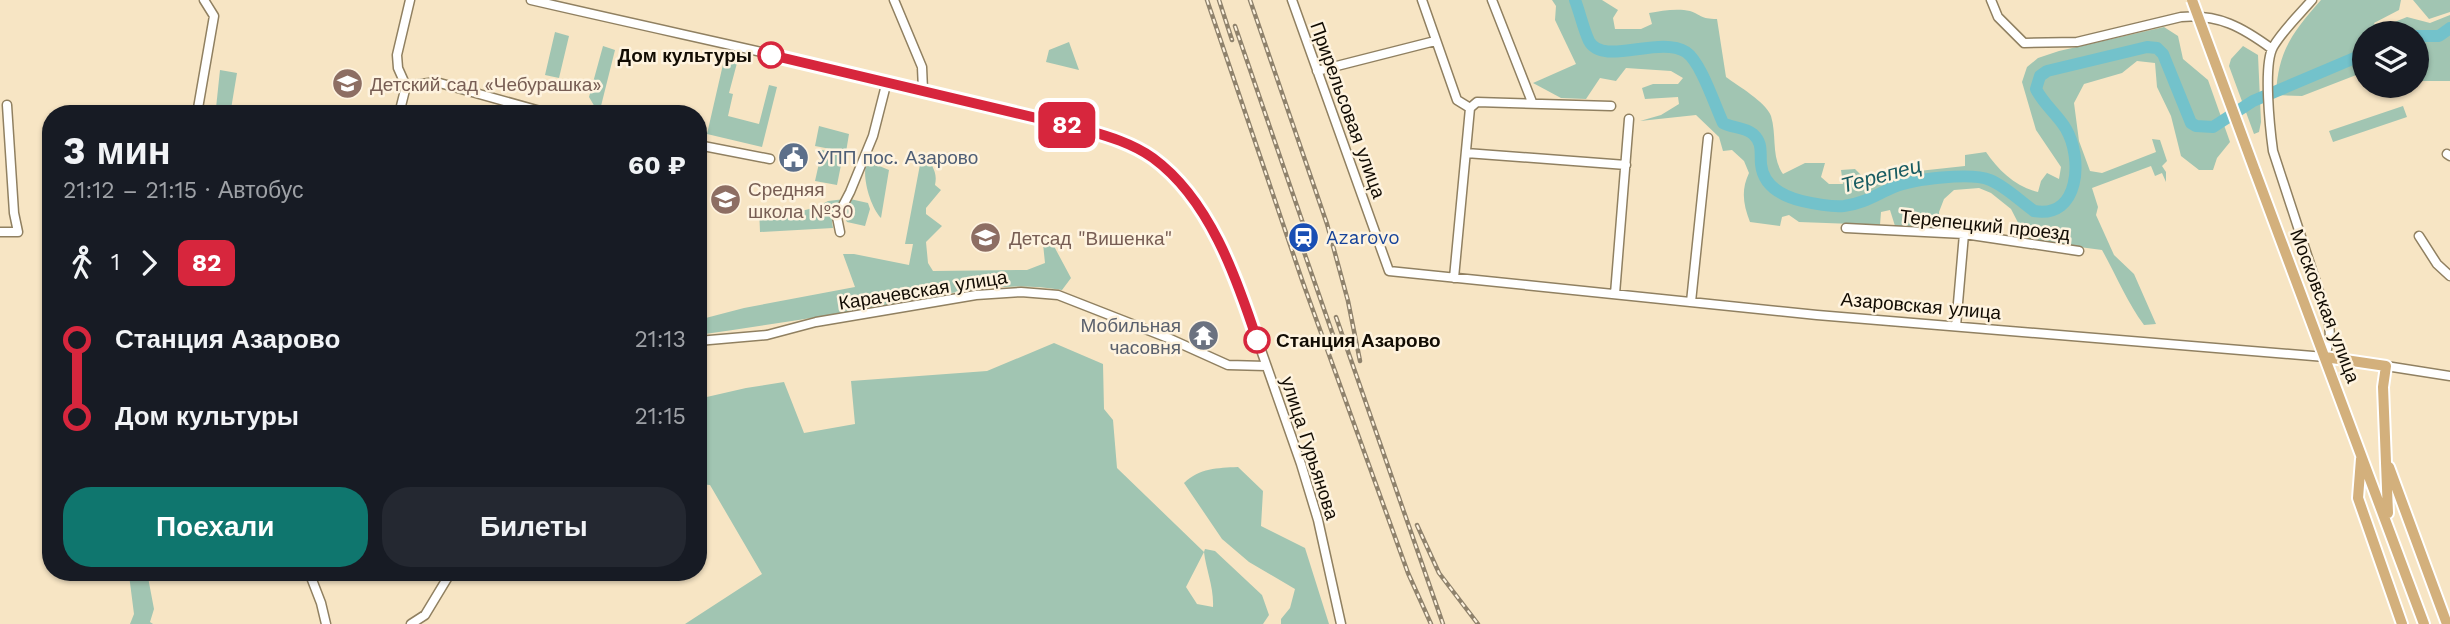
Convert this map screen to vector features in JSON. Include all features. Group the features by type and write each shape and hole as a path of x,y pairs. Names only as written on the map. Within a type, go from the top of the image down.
{"main road":[{"name":"Московская улица","path":"2192,0 2424,624"},
{"name":"Азаровская улица","path":"2325,357 2386,366"},
{"path":"2386,366 2383,387 2388,526"},
{"path":"2361,453 2360,503 2402,624"},
{"path":"2385,455 2447,624"},
{"path":"2360,503 2378,496"},
{"path":"2387,506 2401,502"}],"street":[{"path":"199,105 214,16 204,0"},
{"path":"401,105 406,86 398,68 397,55 410,0"},
{"name":"улица Гурьянова","path":"531,0 887,81 1083,129 1117,140 1151,157 1170,173 1220,240 1233,270 1301,464 1318,520 1341,624"},
{"path":"894,0 922,67 923,90"},
{"name":"Прирельсовая улица","path":"1292,0 1389,271"},
{"path":"1422,0 1457,100 1470,108"},
{"path":"1492,0 1532,102"},
{"path":"1991,0 1998,17 2024,43 2077,42 2181,17 2197,16 2241,27 2272,49"},
{"path":"2312,0 2272,49 2268,62 2273,151 2329,322 2330,337 2325,357"},
{"path":"1317,71 1435,41"},
{"path":"840,232 837,217 873,136 887,81"},
{"path":"406,86 436,82 519,105"},
{"path":"1454,278 1470,108 1477,103 1532,102 1611,106"},
{"path":"0,232 18,232 14,213 7,105"},
{"path":"1615,294 1629,119"},
{"path":"1691,302 1708,138"},
{"path":"707,147 770,159"},
{"path":"1466,153 1626,165"},
{"name":"Терепецкий проезд","path":"1846,228 1964,234 2079,251"},
{"path":"1956,326 1964,234"},
{"path":"2419,236 2437,264 2450,275"},
{"name":"Азаровская улица","path":"1389,271 1691,302 2325,357"},
{"name":"Карачевская улица","path":"707,340 767,335 816,322 964,297 1021,292 1058,295 1168,338 1228,365 1266,366"},
{"name":"Азаровская улица","path":"2386,366 2450,376"},
{"path":"312,581 326,624"},
{"path":"411,624 425,615 446,581"}],"green space":[{"path":"1552,0 1602,0 1618,10 1613,18 1615,29 1641,29 1652,24 1649,13 1669,10 1690,11 1704,18 1717,19 1726,77 1758,100 1771,116 1777,161 1783,174 1805,163 1825,163 1821,177 1829,184 1843,184 1841,170 1855,169 1863,177 1965,166 1965,155 1986,152 2008,177 2038,192 2047,173 2059,179 2061,167 2036,130 2022,82 2027,67 2038,58 2059,51 2164,27 2178,36 2183,59 2208,80 2230,142 2217,158 2213,170 2199,170 2181,156 2171,116 2157,87 2155,63 2137,61 2122,73 2084,84 2074,103 2079,141 2090,171 2102,173 2156,152 2152,139 2160,140 2167,161 2162,166 2166,172 2166,182 2162,173 2155,176 2151,166 2092,188 2098,207 2096,215 2114,255 2134,274 2156,324 2144,325 2102,250 2027,240 2011,209 1991,193 1979,188 1954,190 1944,199 1939,212 1940,228 1895,226 1890,210 1881,212 1880,225 1799,222 1789,215 1782,217 1780,226 1750,222 1744,197 1749,173 1744,161 1732,150 1723,151 1719,137 1696,115 1640,121 1661,115 1679,104 1678,97 1645,99 1642,88 1653,84 1678,84 1683,78 1671,71 1626,68 1616,81 1600,78 1586,99 1561,98 1533,83 1576,64 1555,20 1556,6"},
{"path":"2321,0 2401,0 2399,10 2378,21 2352,21 2352,77 2302,96 2276,95 2284,54 2302,22"},
{"path":"2413,0 2450,0 2450,12 2429,19"},
{"path":"2450,15 2450,81 2429,81 2429,23"},
{"path":"2407,17 2422,21 2397,21"},
{"path":"555,32 569,36 559,78 545,75"},
{"path":"1069,42 1079,70 1046,62 1049,50"},
{"path":"603,46 615,50 601,105 594,105 589,97"},
{"path":"2243,46 2258,55 2261,122 2259,132 2254,134 2229,66 2231,59"},
{"path":"724,60 737,63 729,93 733,94 728,116 759,124 769,85 777,87 762,147 707,134"},
{"path":"220,70 237,73 232,105 216,105"},
{"path":"2403,106 2407,117 2333,142 2329,131"},
{"path":"819,126 849,134 846,152 815,146"},
{"path":"822,150 843,155 837,185 815,181"},
{"path":"922,154 927,155 935,172 935,185 941,190 926,208 926,214 942,226 926,242 928,263 933,271 1027,270 1045,263 1042,234 1048,235 1071,278 1062,290 996,287 707,334 707,318 855,287 843,254 909,265 913,244 905,244"},
{"path":"867,161 889,170 881,218 873,206 868,190 865,174"},
{"path":"845,199 832,222 833,228 760,232 759,208 786,215 817,207 828,201"},
{"path":"850,199 868,203 870,209 865,226 847,222 844,216"},
{"path":"1054,343 1103,364 1104,409 1113,420 1117,468 1204,552 1205,549 1215,551 1262,595 1269,615 1263,624 685,624 762,574 710,485 707,485 707,397 784,382 804,433 855,424 851,381 987,371","holes":["1204,552 1213,607 1197,604 1186,587"]},
{"path":"1238,467 1263,491 1261,526 1305,548 1329,624 1281,624 1281,619 1290,608 1295,589 1249,562 1222,539 1184,483 1203,472"},
{"path":"130,581 149,581 154,609 150,622 153,624 130,624 134,614"}],"waterway":[{"name":"Терепец","path":"1575,0 1589,41 1596,48 1619,51 1661,47 1686,52 1702,74 1723,123 1746,130 1756,137 1763,172 1770,184 1795,199 1834,206 1857,203 1903,184 1956,177 1990,180 2034,211 2049,211 2061,206 2074,184 2075,155 2066,129 2036,89 2040,76 2047,71 2147,47 2157,48 2163,54 2191,123 2213,127 2253,101 2352,59"},
{"name":"Терепец","path":"2429,36 2439,36 2450,28"}],"railway":[{"path":"1207,0 1302,280 1408,573 1431,624"},
{"path":"1219,0 1232,40"},
{"path":"1250,0 1327,224 1348,301 1360,361"},
{"path":"1235,26 1308,238"},
{"path":"1296,229 1333,335"},
{"path":"1336,317 1443,624"},
{"path":"1417,525 1439,573 1478,624"}],"bus line":[{"name":"82","path":"771,55 1083,129 1132,146 1151,157 1170,173 1220,240 1257,340"}],"place":[{"name":"Дом культуры","path":"771,55"},
{"name":"Детский сад «Чебурашка»","path":"347,84"},
{"name":"УПП пос. Азарово","path":"794,157"},
{"name":"Средняя школа №30","path":"725,200"},
{"name":"Azarovo","path":"1303,237"},
{"name":"Детсад \"Вишенка\"","path":"986,238"},
{"name":"Мобильная часовня","path":"1204,336"},
{"name":"Станция Азарово","path":"1257,340"}]}
